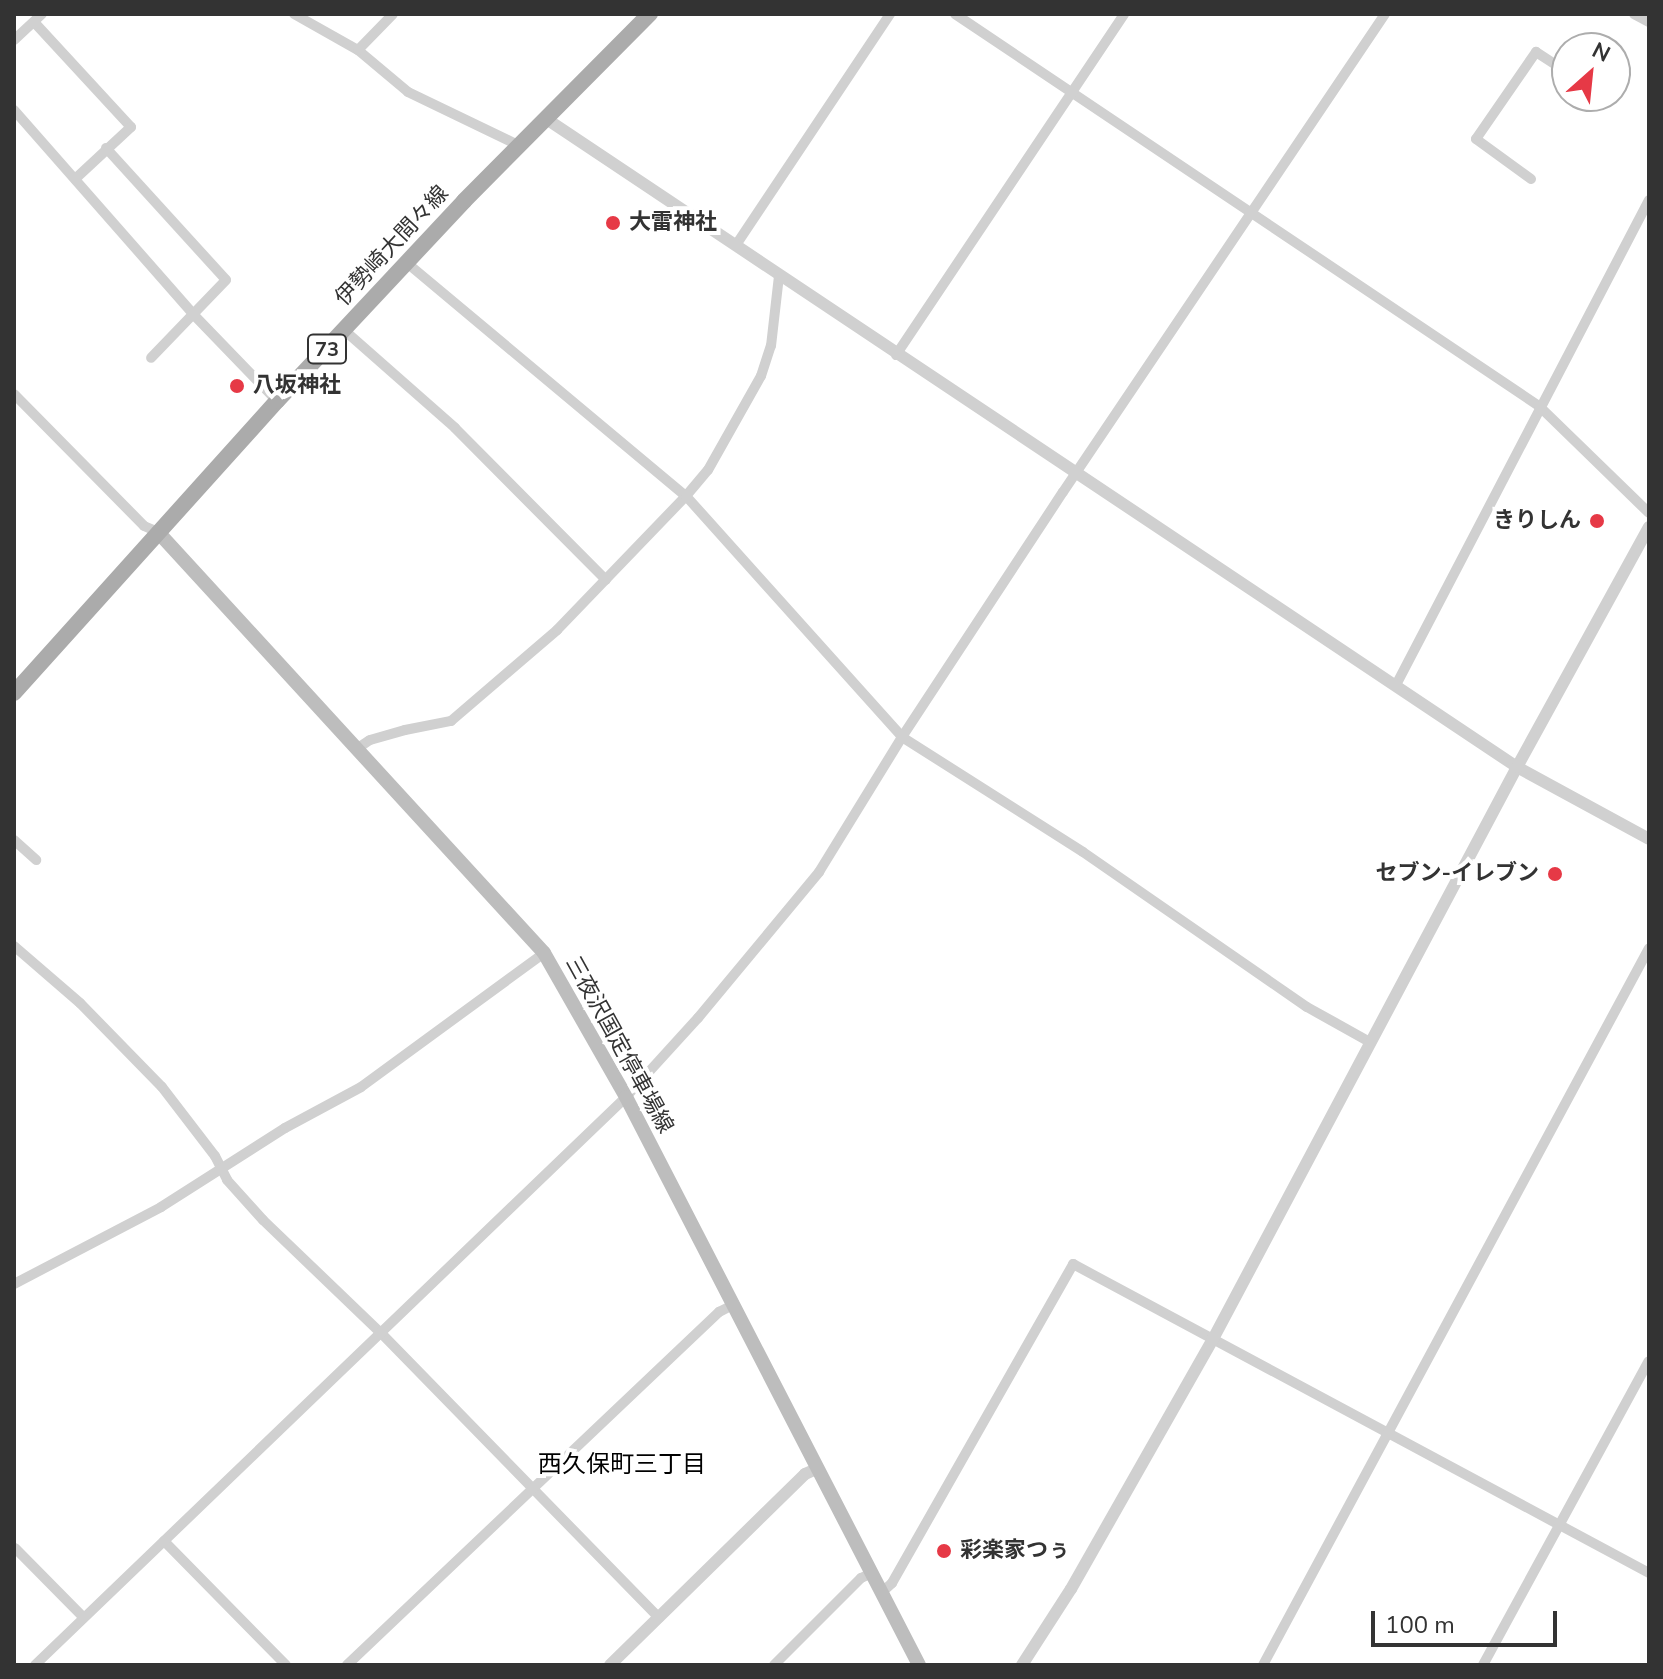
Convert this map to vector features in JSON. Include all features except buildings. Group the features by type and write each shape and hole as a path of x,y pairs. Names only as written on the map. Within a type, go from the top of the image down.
{"main road":[{"name":"伊勢崎大間々線","path":"14,693 277,401 518,145 650,14"},
{"name":"三夜沢国定停車場線","path":"158,532 544,953 626,1097 731,1306 919,1665"}],"street":[{"path":"294,14 358,50 408,92 518,145"},
{"path":"358,50 393,14"},
{"path":"736,245 890,14"},
{"path":"955,14 1539,406 1649,513"},
{"path":"896,355 1124,14"},
{"path":"35,1665 626,1097 698,1018 819,872 902,737 1385,14"},
{"path":"1634,14 1649,22"},
{"path":"15,38 38,18 131,127 75,179"},
{"path":"1531,179 1476,139 1536,52 1551,62"},
{"path":"14,110 193,314 277,401"},
{"path":"545,118 1517,767 1649,839"},
{"path":"106,148 226,280 151,358"},
{"path":"1396,685 1649,200"},
{"path":"407,263 686,496 902,737 1083,852 1307,1007 1370,1042"},
{"path":"358,748 370,740 393,733 451,721 557,630 686,496 708,470 761,376 771,346 779,276"},
{"path":"344,330 455,428 606,580"},
{"path":"14,394 144,526 158,532"},
{"path":"1022,1665 1071,1589 1213,1339 1517,767 1649,527"},
{"path":"14,840 36,860"},
{"path":"14,946 80,1003 162,1087 221,1169 263,1220 381,1333 659,1618"},
{"path":"1263,1665 1649,948"},
{"path":"14,1284 149,1213 397,1063 544,953"},
{"path":"881,1593 892,1583 1073,1264 1649,1573"},
{"path":"347,1665 719,1312 731,1306"},
{"path":"1483,1665 1649,1361"},
{"path":"610,1665 805,1474 816,1469"},
{"path":"164,1541 286,1665"},
{"path":"15,1548 83,1617"},
{"path":"774,1665 861,1578 870,1574"}],"place":[{"name":"大雷神社","path":"613,223"},
{"name":"八坂神社","path":"237,386"},
{"name":"きりしん","path":"1597,521"},
{"name":"セブン-イレブン","path":"1555,874"},
{"name":"彩楽家つぅ","path":"944,1551"}],"district":[{"name":"西久保町三丁目","path":"622,1465"}]}
